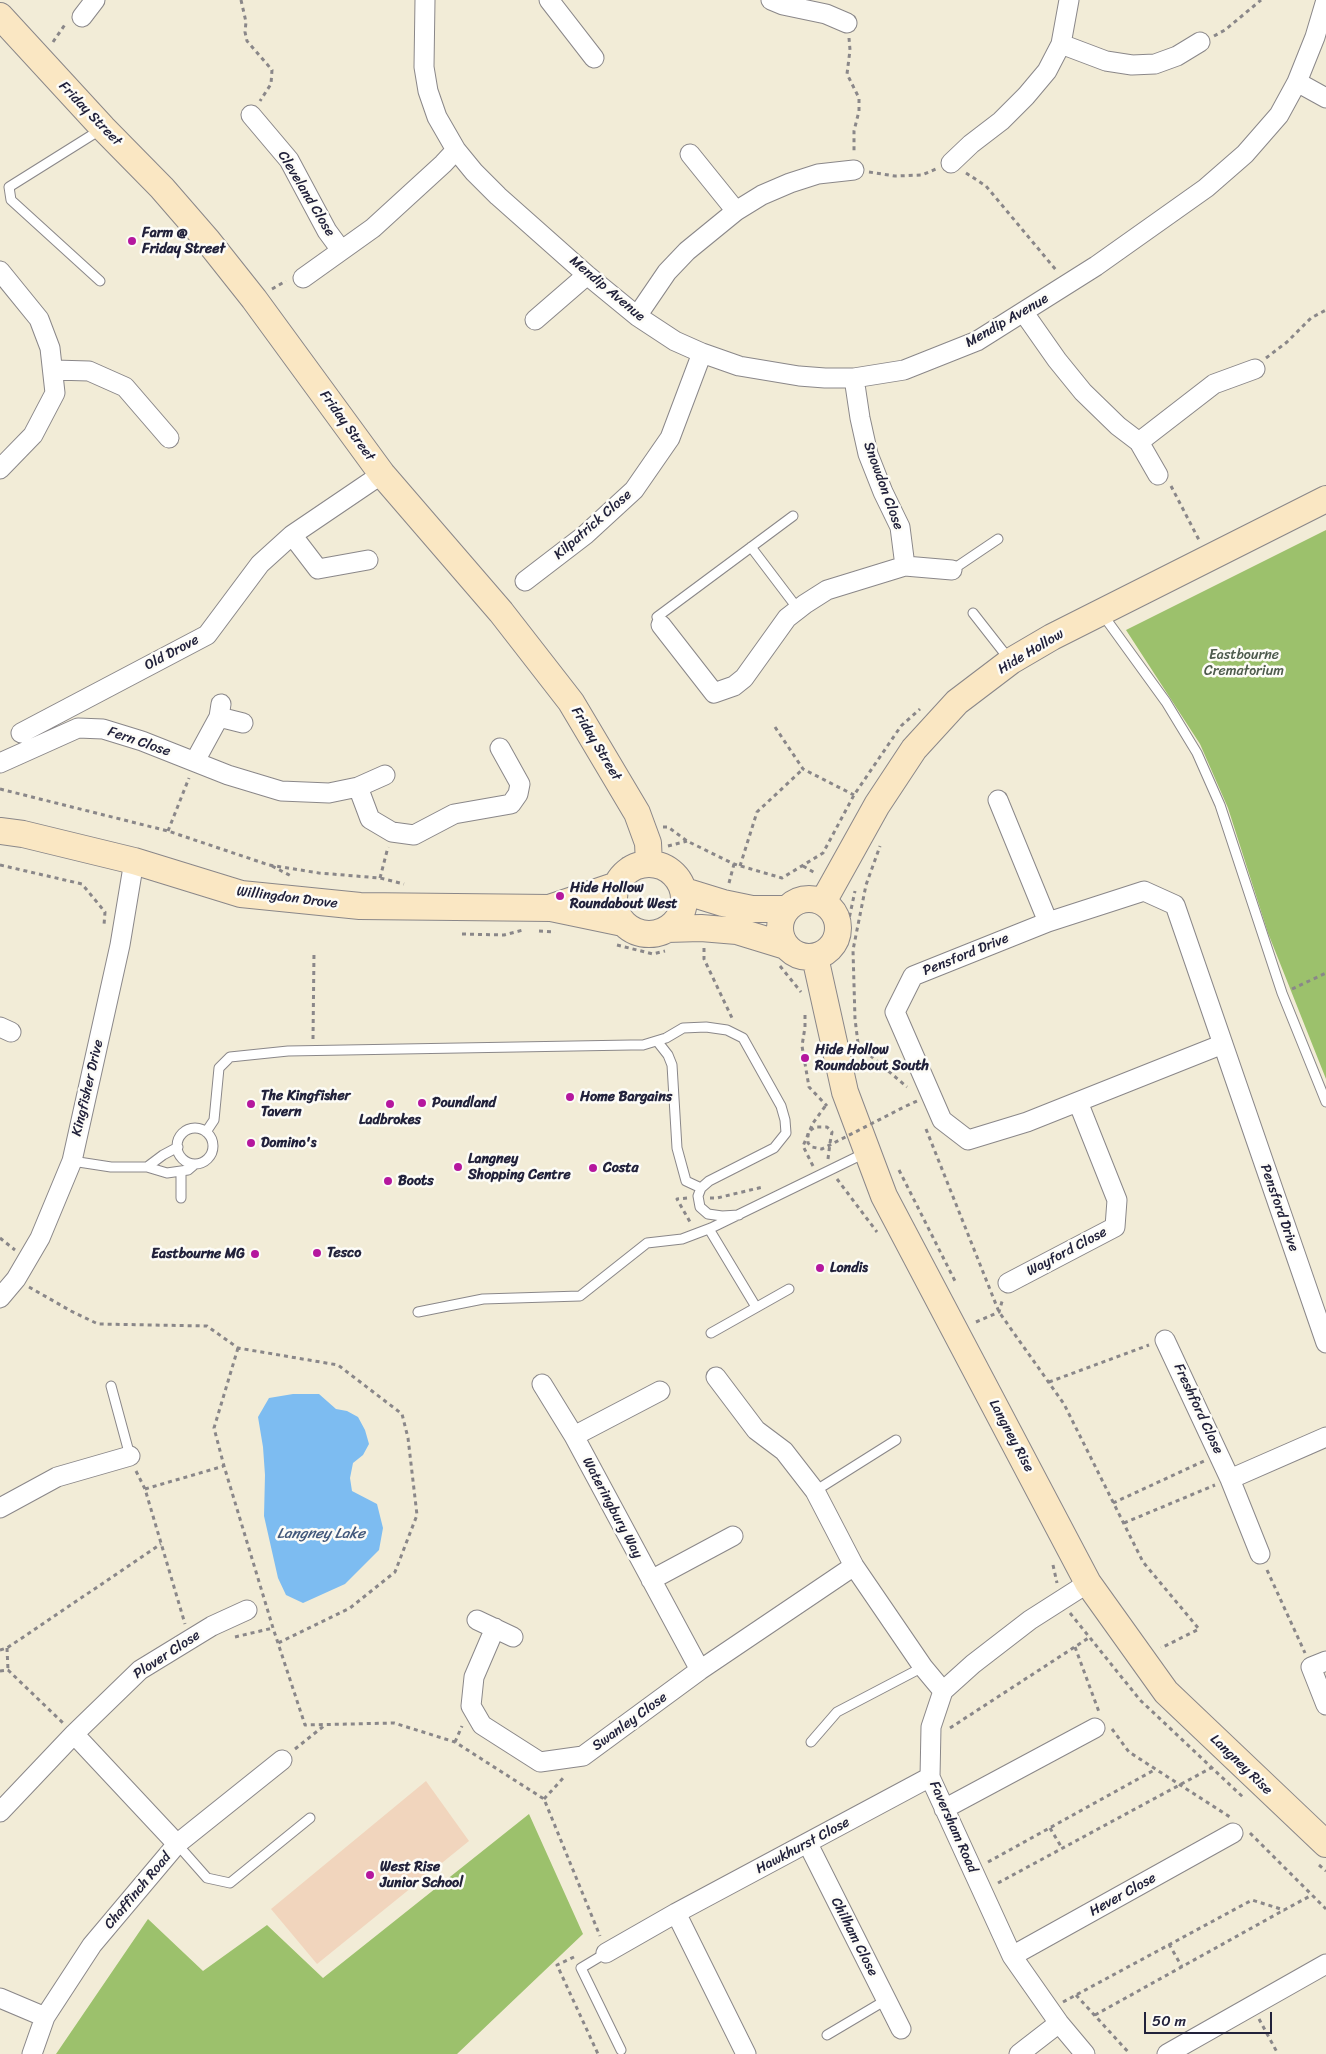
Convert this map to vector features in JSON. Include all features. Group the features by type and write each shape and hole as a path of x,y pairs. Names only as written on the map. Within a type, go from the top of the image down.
{"main road":[{"name":"Friday Street","path":"0,16 40,62 162,188 208,241 254,299 382,474 501,612 571,702 637,813 645,829 649,858"},
{"name":"Hide Hollow","path":"823,902 876,805 914,749 957,702 1010,661 1326,499"},
{"name":"Willingdon Drove","path":"0,831 23,834 134,861 242,894 360,906 551,908 619,933 633,930 644,934 656,934 668,940 701,928 737,932 781,954"},
{"path":"619,933 614,905 614,878 622,877 649,858 667,868 680,882 684,891 685,902 682,913 668,940"},
{"name":"Willingdon Drove","path":"551,908 614,878"},
{"path":"684,891 723,903 752,909 786,909"},
{"path":"804,899 823,902 836,917 838,927 832,946 824,953 815,956 781,954 779,927 781,917 786,909 794,902 804,899"},
{"name":"Langney Rise","path":"815,956 846,1092 884,1196 1088,1583 1166,1692 1326,1844"}],"street":[{"path":"82,17 95,0"},
{"name":"Mendip Avenue","path":"425,0 424,67 428,91 437,117 456,150 474,172 498,196 587,275 637,316 675,341 702,353 739,366 799,376 854,378 904,370 977,341 1096,266 1206,188 1238,160 1279,115 1297,82 1315,37 1326,0"},
{"path":"549,0 594,58"},
{"path":"771,0 783,5 826,14 847,23"},
{"path":"952,163 1026,96 1047,71 1061,44 1069,0"},
{"path":"1061,44 1106,61 1132,65 1155,64 1177,56 1200,42"},
{"path":"1297,82 1326,98"},
{"name":"Cleveland Close","path":"251,115 289,160 327,231 341,250"},
{"name":"Cleveland Close","path":"303,278 373,228 456,150"},
{"path":"690,154 736,211"},
{"path":"637,316 667,272 687,251 736,211 762,195 790,183 818,174 854,170"},
{"path":"0,271 39,318 50,348 54,370 55,393 33,434 0,469"},
{"path":"535,320 587,275"},
{"path":"1024,313 1057,360 1083,392 1118,426 1139,442 1158,475"},
{"name":"Kilpatrick Close","path":"525,581 593,528 634,490 670,438 702,353"},
{"path":"1139,442 1214,384 1255,369"},
{"path":"54,370 89,371 125,387 168,438"},
{"name":"Snowdon Close","path":"854,378 868,454 883,492 900,527 905,566"},
{"name":"Old Drove","path":"21,733 207,635 260,564 292,535 382,474"},
{"path":"292,535 318,569 368,560"},
{"path":"661,625 714,693 734,686 744,678 787,618 827,590 905,566 952,570"},
{"path":"195,761 220,710 244,723"},
{"name":"Fern Close","path":"0,763 78,728 103,729 195,761 228,775 281,791 329,793 358,787 385,775"},
{"path":"358,787 370,819 392,832 414,835 454,814 511,804 518,794 520,784 500,748"},
{"path":"998,800 1048,922"},
{"name":"Kingfisher Drive","path":"0,1298 16,1279 40,1238 72,1161 120,945 134,861"},
{"name":"Pensford Drive","path":"1223,1044 1027,1122 968,1140 942,1120 896,1012 913,976 1048,922 1144,891 1175,905 1223,1044 1326,1343"},
{"name":"Wayford Close","path":"1008,1283 1115,1227 1117,1200 1078,1102"},
{"name":"Freshford Close","path":"1165,1340 1219,1454 1260,1554"},
{"path":"716,1377 756,1430 784,1451 815,1490 854,1566 923,1667 943,1691"},
{"name":"Wateringbury Way","path":"542,1384 574,1436 700,1670"},
{"path":"574,1436 660,1391"},
{"path":"1230,1479 1326,1437"},
{"path":"0,1508 57,1478 130,1456"},
{"path":"651,1580 733,1536"},
{"name":"Swanley Close","path":"495,1628 474,1678 471,1706 482,1725 540,1762 584,1756 700,1670 854,1566"},
{"name":"Faversham Road","path":"1085,2054 1054,2016 1012,1956 930,1777 931,1727 943,1691 973,1664 1023,1626 1088,1583"},
{"name":"Plover Close","path":"0,1812 74,1734 140,1670 190,1639 247,1610"},
{"path":"477,1620 513,1637"},
{"path":"1318,1664 1326,1705"},
{"path":"944,1809 1101,1722"},
{"path":"74,1734 177,1844"},
{"name":"Chaffinch Road","path":"32,2054 45,2017 92,1945 177,1844 282,1760"},
{"name":"Hawkhurst Close","path":"606,1953 676,1913 930,1777"},
{"name":"Hever Close","path":"1012,1956 1238,1828"},
{"name":"Chilham Close","path":"808,1844 900,2029"},
{"path":"676,1913 745,2054"},
{"path":"1167,2054 1326,1964"},
{"path":"0,1998 45,2017"},
{"path":"1019,2054 1054,2016"}],"lane":[{"path":"100,282 11,200 9,187 103,128"},
{"path":"661,625 657,617 792,516"},
{"path":"952,570 998,539"},
{"path":"751,547 798,610"},
{"path":"973,613 1010,661"},
{"path":"1101,613 1166,702 1197,753 1220,805 1282,993 1326,1102"},
{"path":"206,1132 214,1120 219,1068 230,1057 288,1051 631,1046 666,1038 684,1028 692,1026 706,1027 733,1033 743,1038 781,1106 785,1120 786,1133 774,1148 709,1180 699,1192 700,1207 708,1214 722,1216 739,1215"},
{"path":"657,1041 668,1055 672,1065 677,1148 686,1181 699,1192"},
{"path":"72,1161 111,1167 147,1167 167,1173 188,1170 195,1164 206,1160 212,1151 212,1140 206,1132 195,1128 184,1132 180,1137 178,1147 184,1159 195,1164"},
{"path":"147,1167 178,1147"},
{"path":"418,1312 483,1299 580,1296 647,1243 682,1239 697,1234 867,1153"},
{"path":"181,1171 181,1198"},
{"path":"709,1229 756,1307"},
{"path":"712,1333 789,1289"},
{"path":"111,1386 130,1456"},
{"path":"815,1490 896,1440"},
{"path":"811,1742 837,1712 923,1667"},
{"path":"177,1844 207,1878 230,1884 310,1818"},
{"path":"606,1953 581,1968 621,2050"},
{"path":"827,2034 886,2000"}],"path":[{"path":"241,0 246,22 245,32 247,41 272,70 273,75 271,84 251,115"},
{"path":"1200,42 1225,30 1261,0"},
{"path":"40,62 68,20 82,17"},
{"path":"847,23 850,50 848,74 859,98 859,111 854,131 854,170 895,176 922,175 952,163 986,186 1058,273 1064,286"},
{"path":"254,299 290,278 303,278"},
{"path":"1255,369 1269,354 1287,342 1311,318 1326,310"},
{"path":"1158,475 1167,478 1208,558"},
{"path":"614,878 623,859 649,858 687,841 740,866 782,878 822,853 854,795 902,726 926,702"},
{"path":"775,728 803,769 854,795"},
{"path":"168,831 195,761"},
{"path":"740,866 757,812 803,769"},
{"path":"0,789 168,831 269,864 319,873 380,878 409,885"},
{"path":"380,878 392,832"},
{"path":"269,864 293,877 300,878"},
{"path":"0,865 82,884 105,912 103,931"},
{"path":"462,934 504,935 525,930"},
{"path":"534,931 561,933"},
{"path":"619,933 653,954 668,940"},
{"path":"695,946 705,945 704,958 731,1016 733,1033"},
{"path":"313,1040 314,952"},
{"path":"781,954 804,996"},
{"path":"1282,993 1326,973"},
{"path":"804,1012 805,1028 802,1046 809,1087 826,1105"},
{"path":"858,1045 905,1085 918,1111"},
{"path":"827,1161 830,1143 832,1132 826,1127 815,1127 808,1132 808,1144 822,1149 906,1106"},
{"path":"925,1128 999,1312 1064,1404 1143,1562 1199,1629 1158,1649"},
{"path":"812,1165 820,1163"},
{"path":"697,1234 677,1199 699,1192 718,1198 771,1185"},
{"path":"0,1238 17,1251"},
{"path":"16,1279 71,1311 98,1324 207,1326 238,1348 338,1365 402,1414 408,1438 417,1515 396,1572 350,1608 278,1643"},
{"path":"976,1322 999,1312 1008,1283"},
{"path":"1049,1382 1165,1340"},
{"path":"238,1348 214,1428 278,1643 305,1725 394,1723 456,1742 544,1799 606,1953"},
{"path":"1113,1502 1219,1454"},
{"path":"130,1456 144,1489 190,1639"},
{"path":"144,1489 224,1466"},
{"path":"1124,1523 1230,1479"},
{"path":"0,1650 7,1648 161,1544"},
{"path":"1260,1554 1318,1664"},
{"path":"931,1740 1090,1637"},
{"path":"1075,1647 1101,1722 1129,1752 1180,1785 1238,1828 1326,1909"},
{"path":"7,1648 8,1670 74,1734"},
{"path":"0,1671 8,1670"},
{"path":"282,1760 325,1724"},
{"path":"982,1891 1212,1768"},
{"path":"972,1871 1156,1769"},
{"path":"1050,1828 1062,1848"},
{"path":"1095,2015 1312,1895"},
{"path":"1054,2016 1076,1995 1252,1900 1284,1910"},
{"path":"1169,1944 1182,1967"},
{"path":"1076,1995 1130,2054"},
{"path":"1252,2006 1278,2054"}],"shaded area":[{"name":"West Rise Junior School","path":"426,1781 469,1841 317,1964 271,1909"}],"green space":[{"name":"Eastbourne Crematorium","path":"1326,530 1326,1079 1268,933 1228,808 1200,744 1126,630"},
{"path":"529,1814 583,1934 457,2054 56,2054 148,1919 203,1971 267,1925 323,1978"}],"water":[{"name":"Langney Lake","path":"293,1394 319,1394 336,1409 347,1411 358,1417 365,1430 369,1444 363,1455 353,1463 350,1478 352,1491 377,1504 383,1528 379,1550 345,1584 303,1603 286,1595 278,1578 264,1516 265,1475 258,1417 269,1398"}],"place":[{"name":"Farm @ Friday Street","path":"132,241"},
{"name":"Hide Hollow Roundabout West","path":"560,896"},
{"name":"Hide Hollow Roundabout South","path":"805,1058"},
{"name":"Home Bargains","path":"570,1097"},
{"name":"Poundland","path":"422,1103"},
{"name":"The Kingfisher Tavern","path":"251,1104"},
{"name":"Ladbrokes","path":"390,1104"},
{"name":"Domino's","path":"251,1143"},
{"name":"Langney Shopping Centre","path":"458,1167"},
{"name":"Costa","path":"593,1168"},
{"name":"Boots","path":"388,1181"},
{"name":"Tesco","path":"317,1253"},
{"name":"Eastbourne MG","path":"255,1254"},
{"name":"Londis","path":"820,1268"},
{"name":"West Rise Junior School","path":"370,1875"}]}
